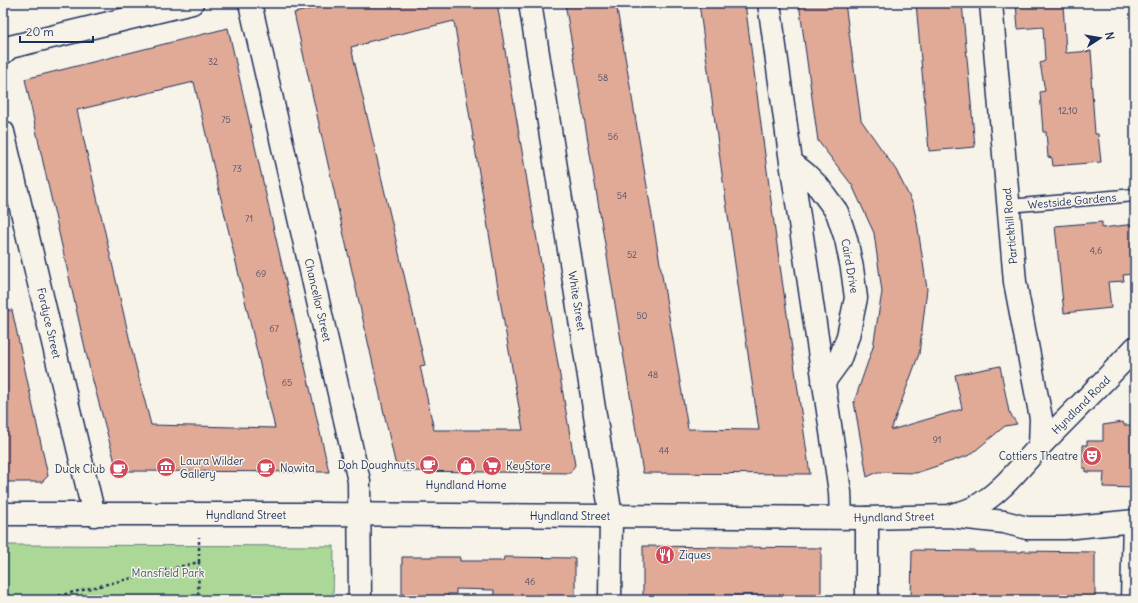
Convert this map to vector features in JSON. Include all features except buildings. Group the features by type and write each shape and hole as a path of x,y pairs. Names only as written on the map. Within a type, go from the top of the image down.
{"street":[{"path":"3,53 10,47 192,3"},
{"name":"Chancellor Street","path":"250,3 359,481 360,600"},
{"name":"White Street","path":"530,3 610,516 610,600"},
{"path":"769,3 840,492 841,517"},
{"name":"Partickhill Road","path":"992,3 1014,282 1041,418 1040,446"},
{"name":"Fordyce Street","path":"3,132 94,515"},
{"name":"Caird Drive","path":"791,162 818,186 837,212 846,239 852,268 856,298 848,336 839,361 823,383"},
{"name":"Hyndland Road","path":"949,516 974,508 992,496 1108,378 1135,348"},
{"name":"Hyndland Street","path":"3,514 360,514 867,518 949,516 1004,522 1028,528 1065,528 1134,521"},
{"path":"867,518 867,600"},
{"path":"1132,600 1134,521"}],"lane":[{"name":"Westside Gardens","path":"1008,206 1135,195"}],"path":[{"path":"41,600 199,562 198,600"}],"green space":[{"name":"Mansfield Park","path":"3,545 334,546 333,600 3,600"}],"place":[{"name":"Cottiers Theatre","path":"1092,456"},
{"name":"Doh Doughnuts","path":"429,465"},
{"name":"Hyndland Home","path":"466,466"},
{"name":"KeyStore","path":"492,466"},
{"name":"Laura Wilder Gallery","path":"166,467"},
{"name":"Nowita","path":"266,468"},
{"name":"Duck Club","path":"119,469"},
{"name":"Ziques","path":"665,555"}]}
